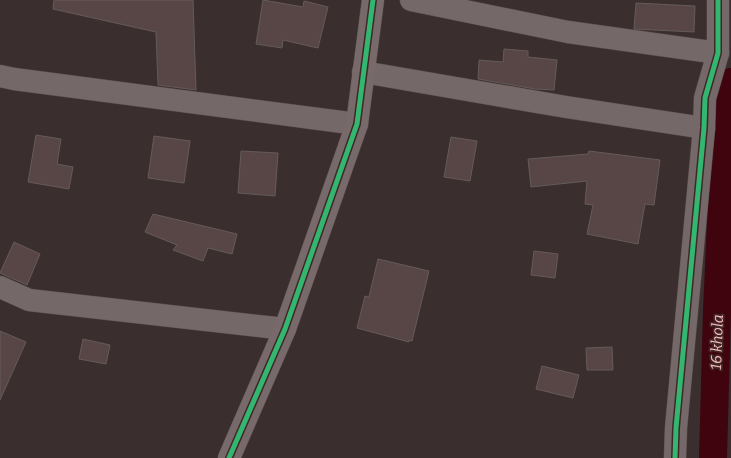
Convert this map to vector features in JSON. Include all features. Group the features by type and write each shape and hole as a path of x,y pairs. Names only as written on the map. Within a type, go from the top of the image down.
{"street":[{"path":"229,458 285,329 357,124 373,0"},
{"path":"411,0 568,32 718,53"},
{"path":"675,458 676,420 704,128 705,98 718,53 718,0"},
{"path":"363,72 566,107 704,128"},
{"path":"0,76 14,80 357,124"},
{"path":"0,287 29,300 285,329"}],"building":[{"path":"54,0 193,0 196,90 158,85 156,32 53,9"},
{"path":"263,0 303,7 304,1 328,7 318,48 283,40 282,48 256,44"},
{"path":"636,3 695,6 694,32 634,29"},
{"path":"504,49 528,51 528,57 557,60 554,90 535,89 478,79 479,60 503,62"},
{"path":"36,135 61,139 57,164 73,167 69,189 28,182"},
{"path":"154,136 190,141 184,183 148,178"},
{"path":"451,137 477,141 470,181 444,177"},
{"path":"241,151 278,153 275,196 238,193"},
{"path":"589,151 660,160 654,205 645,204 638,244 587,234 593,205 585,204 587,181 531,187 528,159 588,154"},
{"path":"153,214 237,234 232,254 208,248 203,261 173,250 177,245 145,232"},
{"path":"14,242 40,254 27,285 0,273"},
{"path":"534,251 558,254 555,278 531,275"},
{"path":"378,259 429,271 412,341 409,340 409,342 357,328 365,296 369,297"},
{"path":"0,331 26,342 0,400"},
{"path":"83,339 110,345 106,364 79,359"},
{"path":"612,347 613,370 587,370 586,348"},
{"path":"542,366 579,375 573,398 536,389"}],"waterway":[{"name":"16 khola","path":"713,458 717,311 727,92 731,82"}],"cycle path":[{"path":"229,458 285,329 357,124 373,0"},
{"path":"675,458 676,428 704,128 705,98 718,53 718,0"}]}
